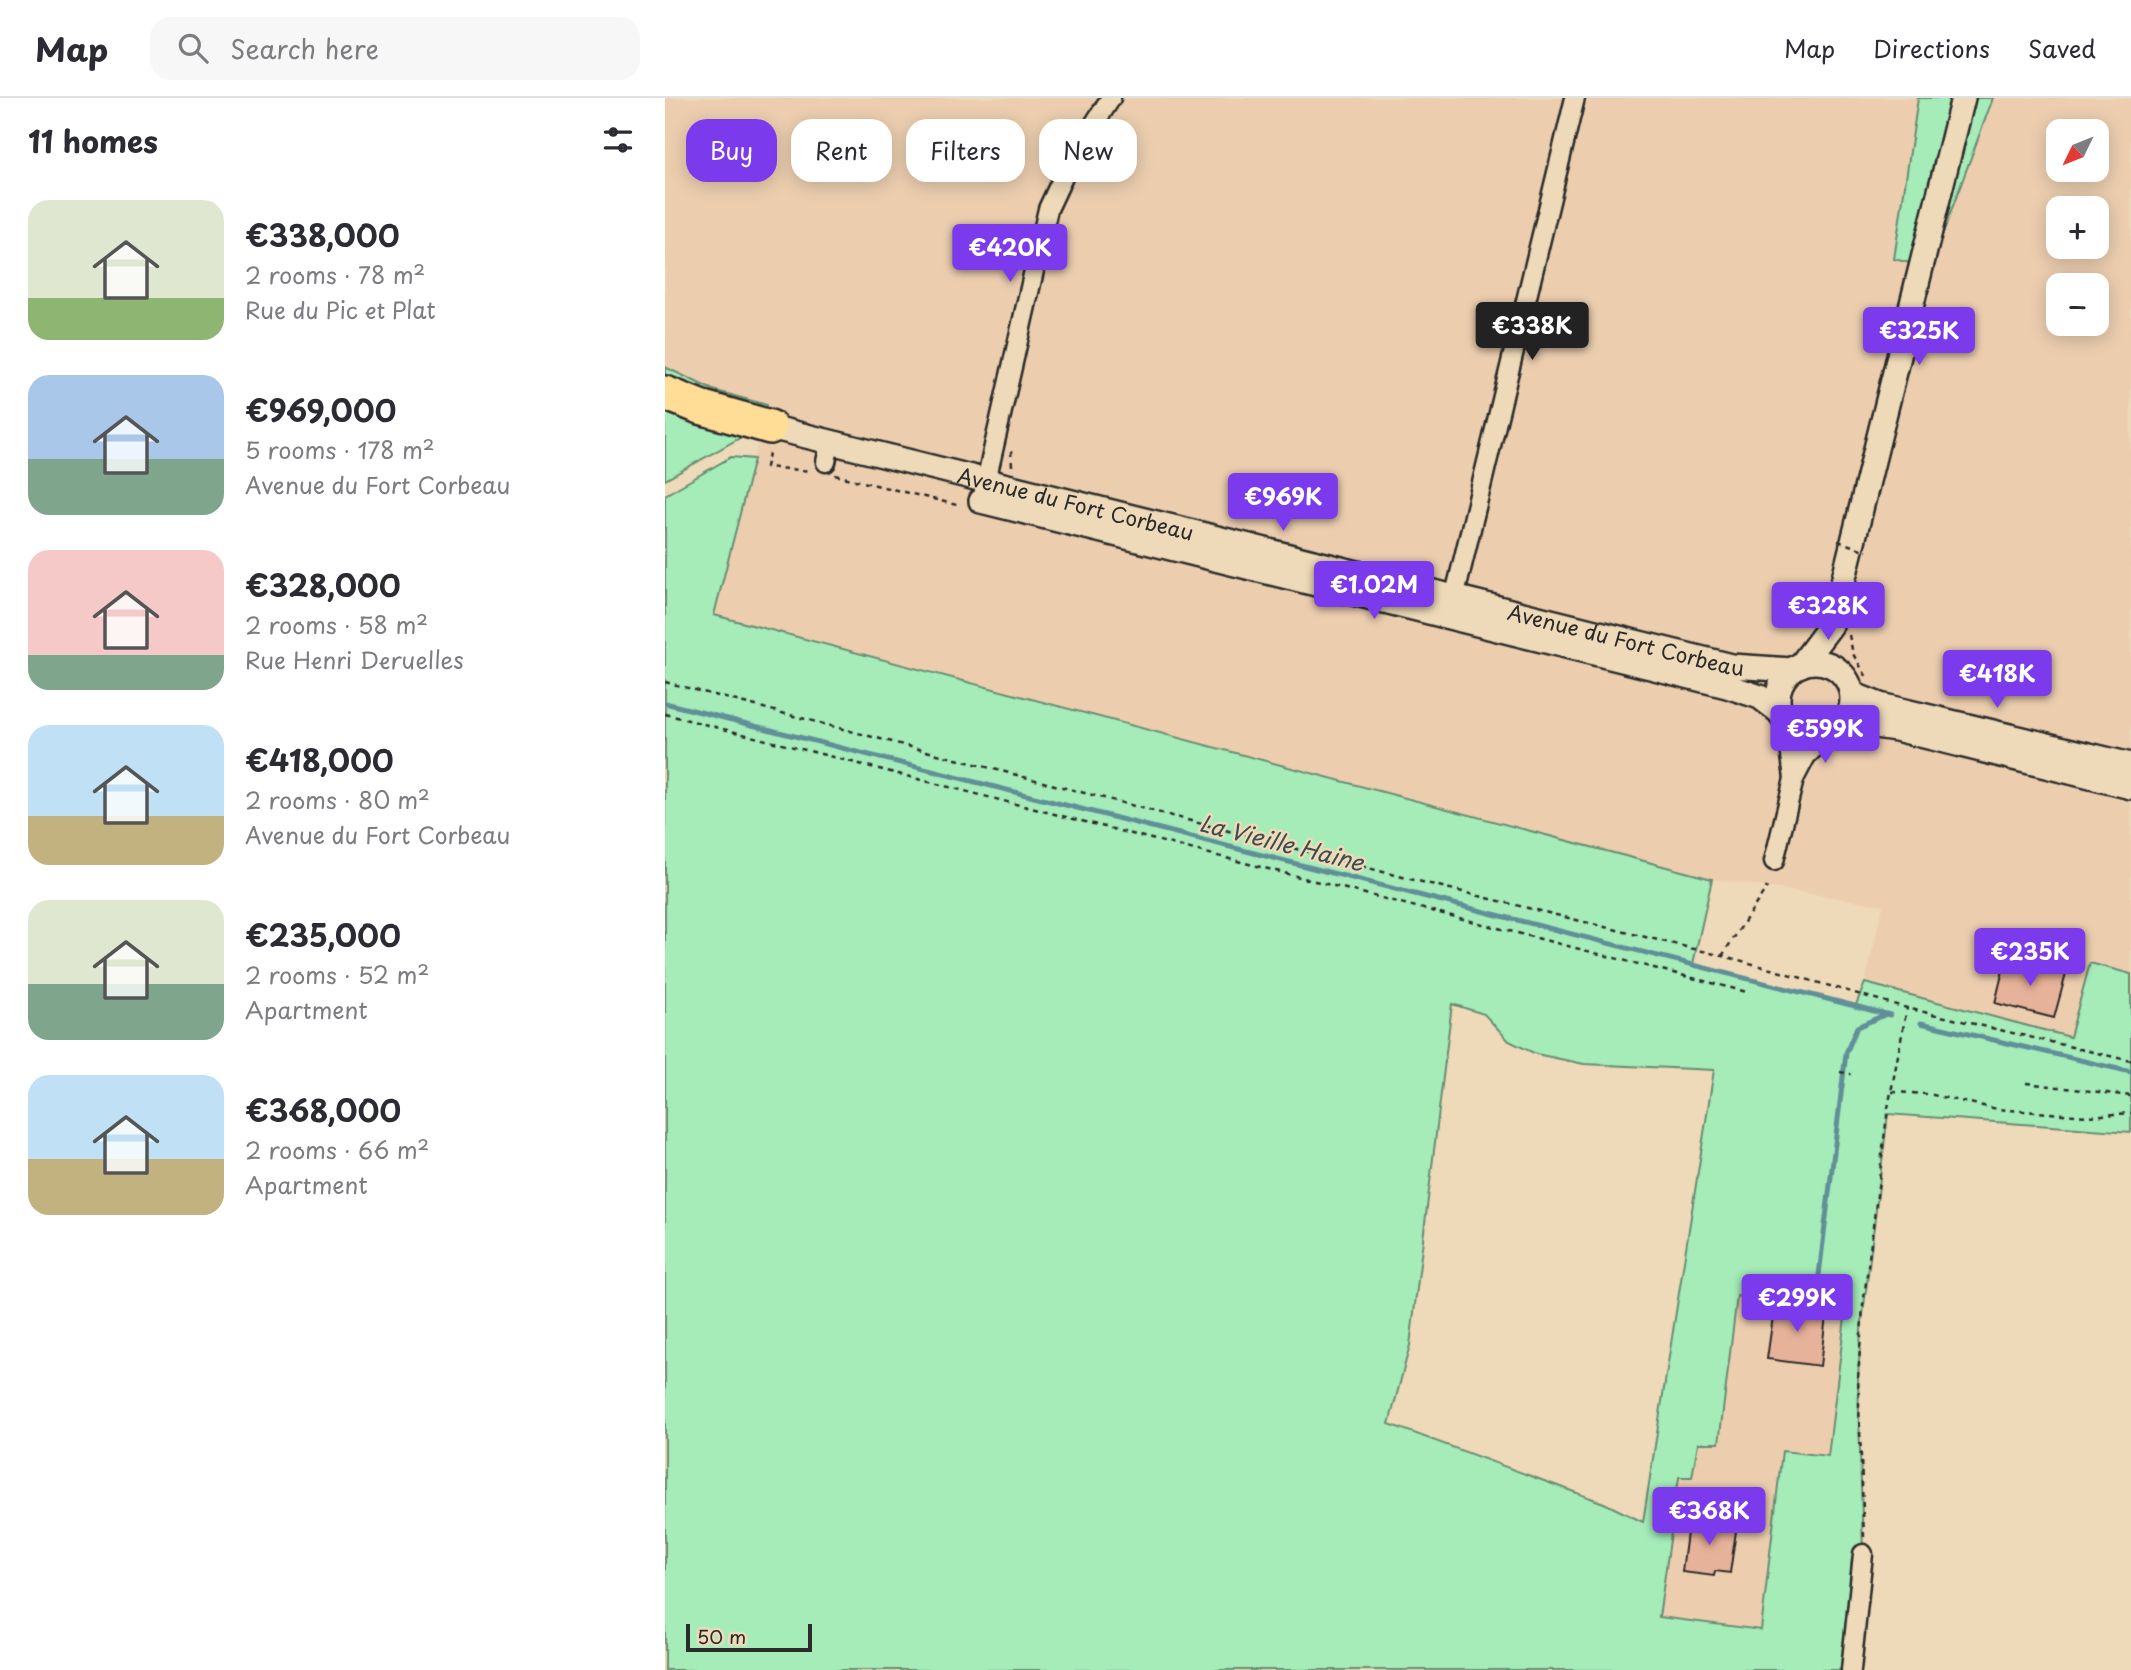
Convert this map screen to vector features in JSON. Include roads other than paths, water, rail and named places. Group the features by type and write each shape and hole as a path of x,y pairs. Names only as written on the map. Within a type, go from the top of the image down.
{"highway":[{"path":"665,393 700,407 769,427"}],"street":[{"path":"983,491 1048,209 1071,160 1111,98"},
{"path":"1452,607 1575,98"},
{"path":"1794,779 1780,689 1831,625 1963,98"},
{"name":"Avenue du Fort Corbeau","path":"769,427 828,453 1452,607 1732,666 1797,667"},
{"name":"Avenue du Fort Corbeau","path":"1452,607 1760,697 1784,718"},
{"path":"1774,861 1794,779 1807,756 1848,717 1847,684 1831,625"},
{"path":"1797,667 1823,663 1847,684 1880,705 2131,765"},
{"path":"1784,718 1807,735 1868,725 1896,729 2131,787"},
{"path":"1851,1670 1863,1554"}],"waterway":[{"name":"La Vieille Haine","path":"665,703 1890,1015"},
{"path":"1816,1300 1846,1053 1857,1027 1884,1015"},
{"name":"La Vieille Haine","path":"1921,1023 2131,1072"}]}
